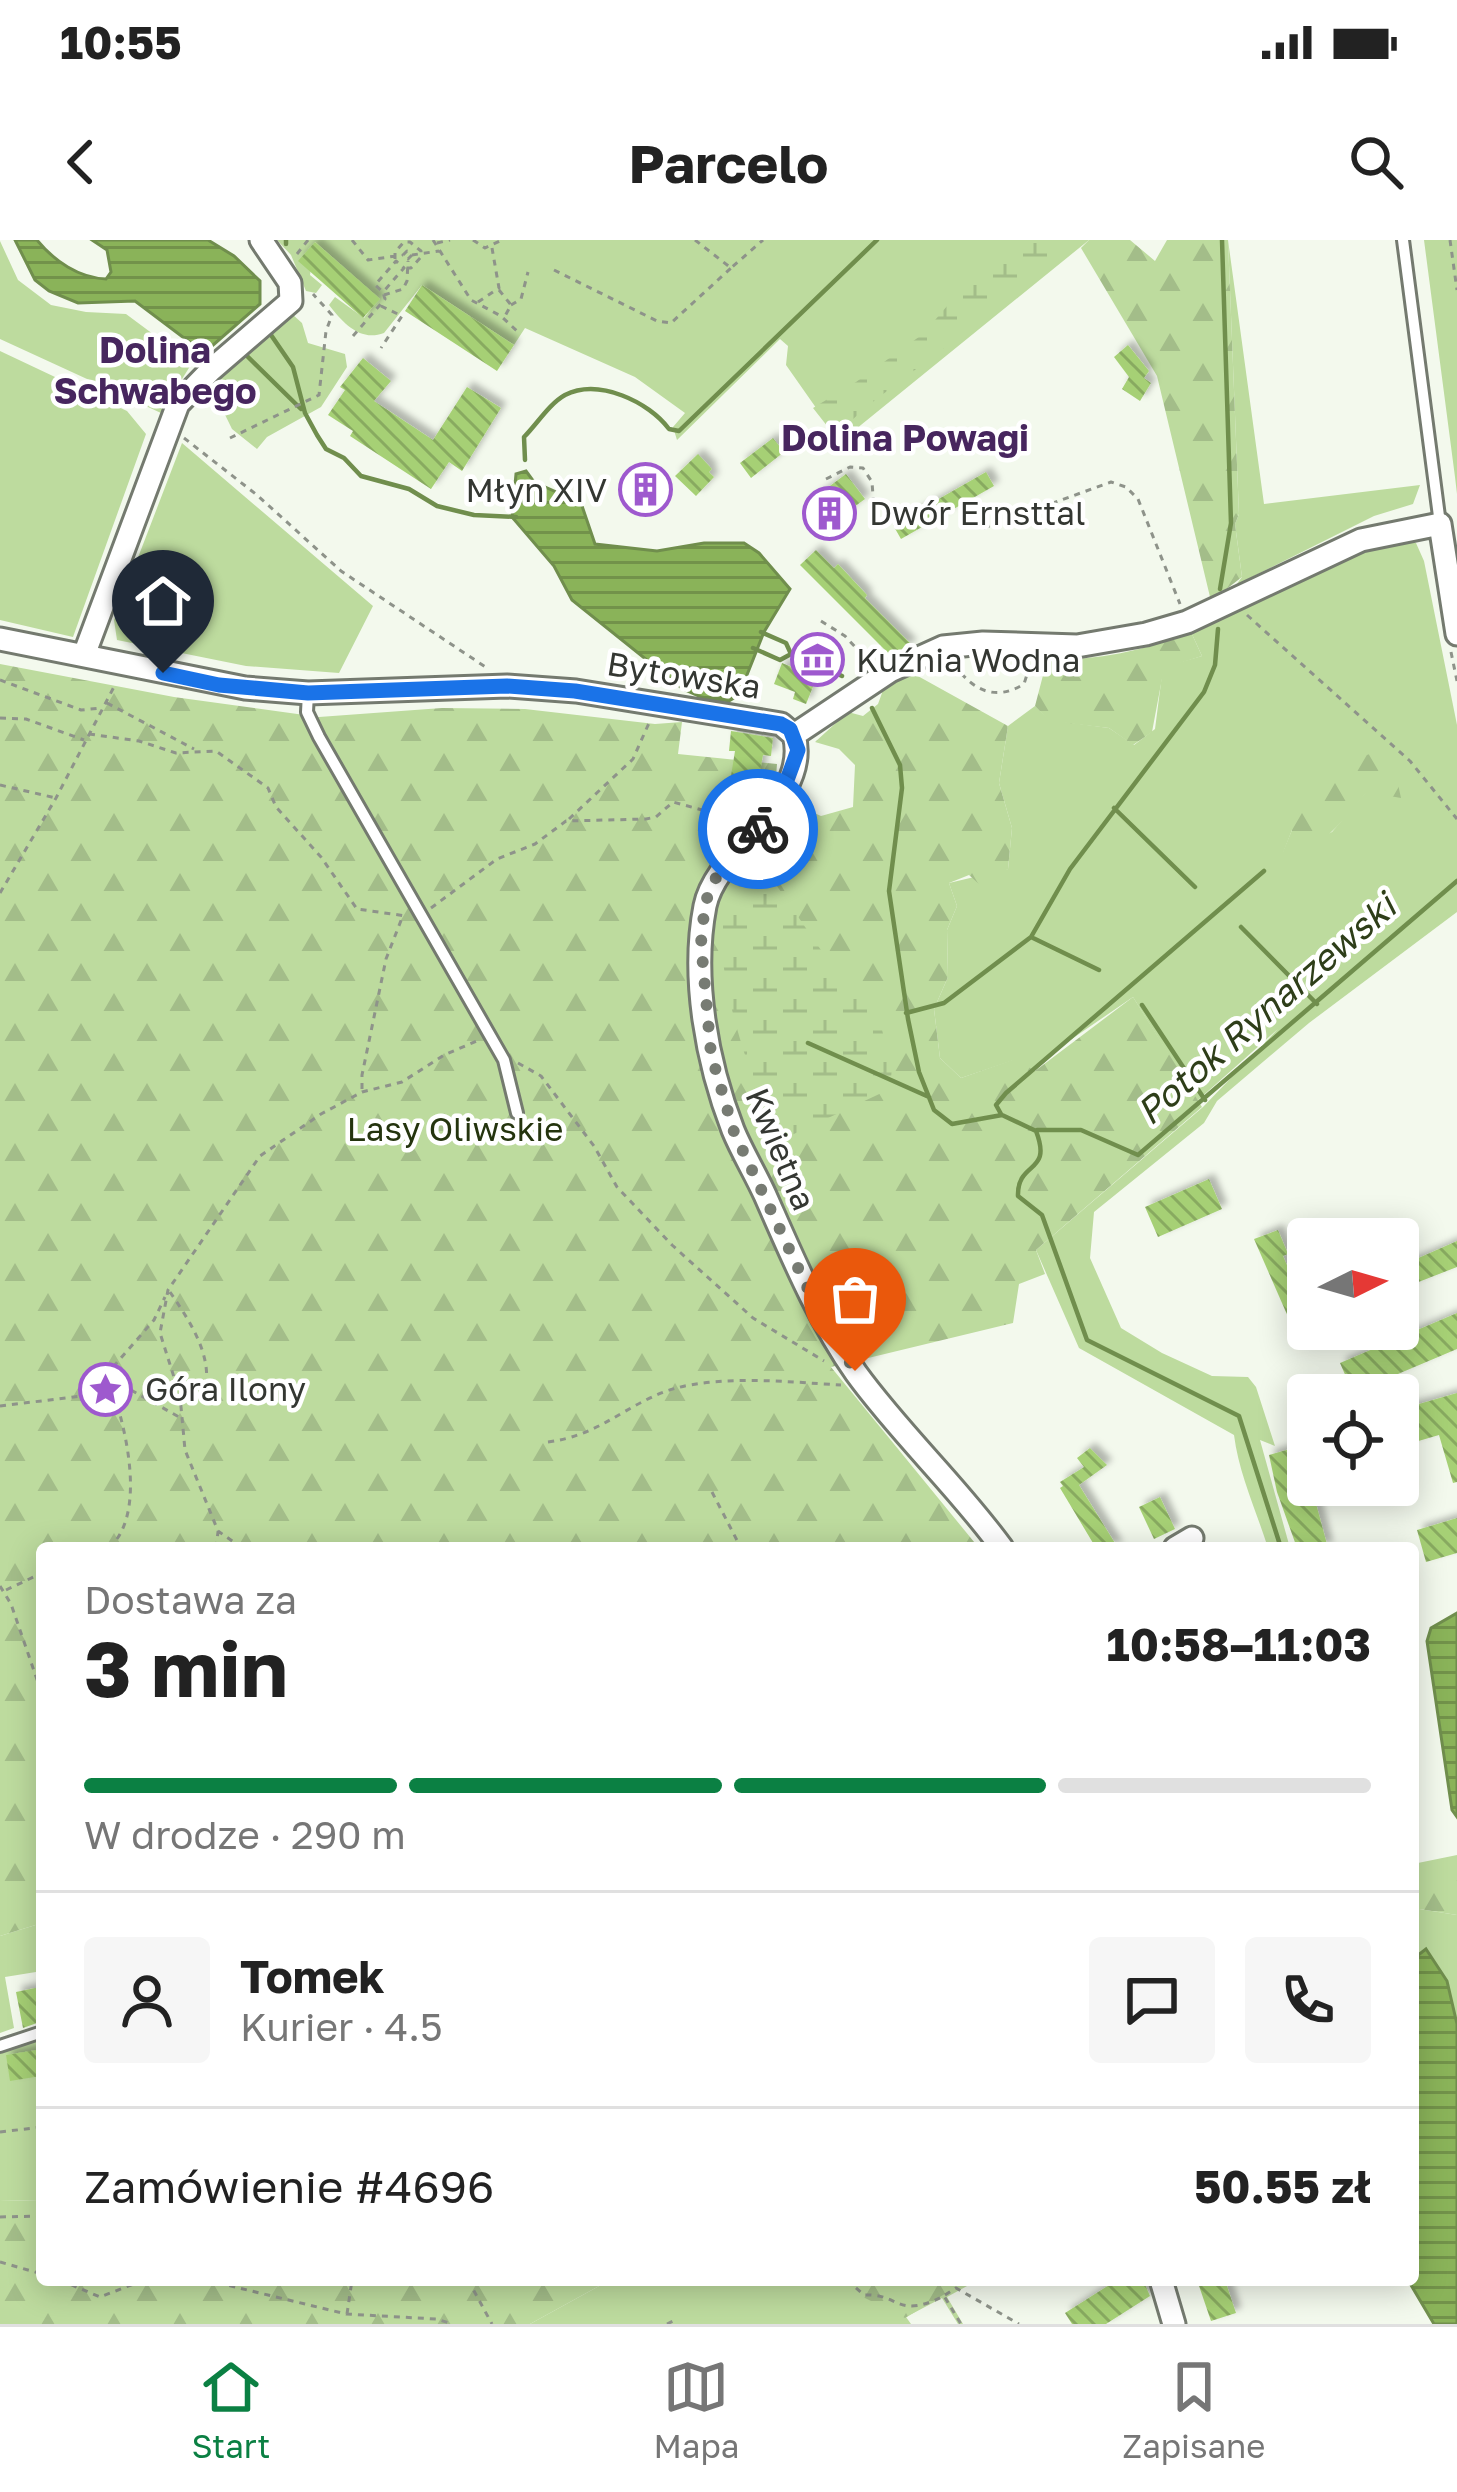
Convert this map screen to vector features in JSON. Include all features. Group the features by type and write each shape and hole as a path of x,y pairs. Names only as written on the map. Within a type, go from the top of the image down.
{"street":[{"path":"84,656 178,404 291,302 293,292 261,240"},
{"path":"1440,524 1457,634"},
{"name":"Bytowska","path":"0,639 219,685 308,693 507,686 575,691 781,724 794,735 845,702 874,675 943,647 1113,642 1187,622 1361,539 1440,524"},
{"name":"Kwietna","path":"794,735 798,750 783,791 715,879 705,903 701,943 711,1054 734,1132 817,1308 861,1379 997,1542"},
{"path":"1162,2286 1165,2320"}],"lane":[{"path":"1403,240 1440,524"},
{"path":"308,693 310,719 504,1060 517,1113"},
{"path":"0,2046 36,2034"}],"path":[{"path":"296,256 308,240"},
{"path":"352,240 363,256 385,261 441,251"},
{"path":"434,242 450,240"},
{"path":"473,240 492,248 502,240"},
{"path":"695,240 731,268"},
{"path":"554,270 656,321 671,323 763,240"},
{"path":"1450,240 1457,290"},
{"path":"406,241 421,253"},
{"path":"406,241 407,270"},
{"path":"383,294 375,285 406,241"},
{"path":"434,242 463,291 518,332"},
{"path":"492,248 499,288 511,305"},
{"path":"383,294 399,292 407,270 421,253"},
{"path":"395,259 407,270"},
{"path":"385,261 390,268"},
{"path":"353,336 399,274 407,270"},
{"path":"503,318 521,299 528,272"},
{"path":"477,304 499,288"},
{"path":"230,438 319,395 332,315 313,294 293,292"},
{"path":"380,305 402,316 381,348"},
{"path":"167,428 257,495 341,571 451,641 507,686"},
{"path":"826,479 850,467 863,468 872,482 875,524"},
{"path":"984,529 1111,482 1126,487 1138,499 1187,622"},
{"path":"1238,598 1256,625 1410,761 1457,819"},
{"path":"821,621 845,636 874,675"},
{"path":"943,647 965,679 978,690 997,694 1024,684 1036,646"},
{"path":"0,893 125,665"},
{"path":"0,680 80,710 104,705 197,751"},
{"path":"89,734 139,740 176,753 216,751 268,788 276,807 321,856 357,909 403,916 421,914 496,859 535,844 566,821 633,760 645,727 660,714"},
{"path":"0,718 26,719 85,741"},
{"path":"0,785 56,798"},
{"path":"566,821 656,817 674,802 759,827"},
{"path":"362,1092 386,959 403,916"},
{"path":"116,1542 128,1519 126,1435 107,1374 154,1320 168,1290 260,1156 362,1092 402,1082 490,1034"},
{"path":"504,1060 527,1066 541,1076 594,1146 617,1187 715,1285 753,1318 861,1379"},
{"path":"168,1290 193,1325 208,1380 204,1393 180,1396"},
{"path":"168,1290 160,1333 180,1396 185,1450 218,1531 217,1542"},
{"path":"548,1442 606,1426 655,1395 713,1383 861,1379"},
{"path":"0,1406 131,1390 181,1418"},
{"path":"712,1492 739,1542"},
{"path":"218,1531 234,1542"},
{"path":"36,1575 2,1589 36,1678"},
{"path":"0,2132 36,2127"},
{"path":"0,2217 36,2216"},
{"path":"0,2262 36,2272"},
{"path":"75,2286 100,2296 128,2286"},
{"path":"231,2286 346,2314 453,2324"},
{"path":"346,2314 351,2286"},
{"path":"471,2286 492,2324"},
{"path":"851,2286 892,2304 914,2307 956,2288 1019,2324"},
{"path":"944,2296 961,2324"},
{"path":"667,2324 677,2320"}],"green space":[{"path":"277,240 1089,240 840,442 786,365 788,346 780,339 677,440 673,427 685,413 635,377 525,328 514,345 422,285 384,333 360,333 329,305 335,297 364,318 379,299 315,242 310,275 322,285 316,293 306,291 291,255"},
{"path":"1004,240 1075,240 835,436 813,408 923,334"},
{"path":"1089,240 1130,240 1155,261 1167,240 1228,240 1239,514 1235,524 1242,577 1211,601 1157,376 1081,248"},
{"path":"1228,240 1264,504 1420,485 1413,504 1374,516 1236,585 1242,577 1235,524 1239,514"},
{"path":"1424,240 1457,240 1457,494 1455,477"},
{"path":"0,241 18,280 51,305 126,314 192,363 161,413 0,339"},
{"path":"292,314 302,323 308,343 345,354 347,367 321,407 267,437 257,449 232,429 210,384"},
{"path":"0,351 127,411 146,434 73,637 0,620"},
{"path":"182,443 373,606 339,673 246,666 117,640 114,620"},
{"path":"1380,542 1416,543 1424,561 1457,725 1457,912 1309,1023 1217,1101 1204,1123 1094,1212 1090,1258 1121,1328 1212,1376 1248,1377 1256,1387 1275,1446 1260,1440 1288,1542 1266,1542 1234,1435 1079,1348 1036,1250 1203,1107 1278,1029 1197,1101 1133,997 1034,1071 1014,1060 961,1078 940,1058 934,1009 948,977 947,930 957,906 949,883 1008,869 1012,828 999,783 1008,726 1035,706 1050,720 1109,728 1134,745 1155,729 1163,667 1202,656 1191,632","holes":["1390,748 1367,791 1332,832 1283,853 1292,830"]},
{"path":"1191,632 1202,656 1164,668 1152,732 1133,745 1109,728 1050,721 1035,706 1047,660 1120,653"},
{"name":"Lasy Oliwskie","path":"0,664 174,697 319,717 442,708 525,709 655,724 682,722 678,754 777,764 776,777 765,791 821,816 853,807 855,765 839,749 815,742 848,712 863,716 878,704 879,689 907,670 1008,726 999,783 1012,828 1008,869 980,885 969,875 949,883 957,906 947,930 948,977 934,1009 940,1058 961,1078 1015,1059 1035,1071 1133,997 1202,1107 1036,1250 1045,1274 1019,1284 1013,1323 831,1367 974,1542 36,1542 36,1925 0,1936"},
{"path":"1390,747 1401,798 1367,792 1319,842 1282,854 1292,830 1288,782"},
{"path":"768,873 845,985 871,989 892,1067 890,1089 781,1140 739,1035 722,948 724,919 741,881"},
{"path":"1457,1855 1457,1915 1419,1909 1419,1863"},
{"path":"1419,1909 1457,1915 1457,2024 1447,1981 1419,1963"},
{"path":"36,1925 36,1972 5,1977 14,2028 0,2033 0,1936"},
{"path":"36,2041 36,2200 0,2201 0,2051"},
{"path":"36,2200 36,2286 599,2286 530,2324 0,2324 0,2201"},
{"path":"599,2286 967,2286 947,2297 963,2324 958,2324 942,2298 906,2317 911,2324 530,2324"},
{"path":"868,2286 958,2286 905,2318 863,2297"}],"shaded area":[{"path":"15,240 37,240 68,267 106,279 111,272 107,250 92,240 208,240 260,281 260,304 204,353 135,301 78,303 49,291 35,280"},
{"path":"526,471 534,482 581,503 595,544 657,551 704,543 744,543 759,553 790,589 764,632 739,695 729,701 683,689 572,600 554,566 512,517 516,474"},
{"path":"1457,1613 1457,1817 1452,1810 1427,1641 1431,1628"},
{"path":"1426,1949 1447,1981 1457,2024 1457,2324 1434,2324 1412,2286 1419,2286 1419,1954"}],"building":[{"path":"315,242 380,299 363,318 298,261"},
{"path":"422,285 514,345 497,371 405,311"},
{"path":"1128,345 1149,371 1144,378 1151,383 1140,401 1122,389 1129,377 1114,357"},
{"path":"363,358 391,381 374,401 433,440 467,387 501,408 462,471 449,462 431,489 350,436 353,431 328,415 345,390 340,387"},
{"path":"773,438 784,452 751,478 740,463"},
{"path":"698,454 714,477 696,496 675,476"},
{"path":"986,472 994,486 901,539 893,525"},
{"name":"Dwór Ernsttal","path":"846,474 865,499 825,528 807,503"},
{"path":"816,550 834,568 838,564 912,645 890,655 800,565"},
{"path":"782,663 817,677 806,704 793,699 795,692 774,684"},
{"path":"731,731 773,738 771,756 763,755 757,787 730,782 735,751 729,751"},
{"path":"1209,1179 1222,1209 1158,1237 1145,1207"},
{"path":"1278,1230 1287,1252 1283,1256 1287,1314 1254,1239"},
{"path":"1457,1241 1457,1267 1419,1282 1419,1258"},
{"path":"1457,1313 1457,1349 1398,1374 1345,1374 1340,1363 1370,1350 1419,1350 1419,1329"},
{"path":"1457,1393 1457,1482 1453,1483 1439,1435 1419,1441 1419,1404"},
{"path":"1090,1448 1107,1465 1079,1485 1114,1542 1092,1542 1060,1488 1060,1482 1084,1467 1077,1458"},
{"path":"1287,1450 1287,1506 1317,1506 1326,1542 1295,1542 1269,1455"},
{"path":"1160,1497 1175,1529 1154,1539 1139,1507"},
{"path":"1457,1518 1457,1553 1426,1562 1417,1530"},
{"path":"36,1988 36,2023 23,2028 16,1992"},
{"path":"36,2050 36,2077 10,2081 6,2055"},
{"path":"1108,2286 1146,2286 1150,2296 1106,2324 1072,2324 1065,2313"},
{"path":"1199,2286 1227,2286 1236,2313 1211,2321"}],"waterway":[{"path":"525,460 524,437 554,404 578,390 622,396 679,431 877,240"},
{"path":"1220,589 1231,523 1222,240"},
{"path":"271,335 293,367 305,413 317,435 326,449 344,458 361,476 409,489 437,506 474,515 516,517"},
{"path":"245,354 301,409"},
{"path":"906,1013 944,1003 1031,937 1070,869 1204,692 1215,665 1218,629"},
{"path":"761,632 786,643 791,654 809,662"},
{"path":"753,648 780,660 791,654"},
{"path":"821,666 842,676"},
{"path":"872,708 900,765 902,788 889,891 908,1019 919,1072 934,1110 952,1124 1002,1115 1036,1131 1040,1155 1023,1177 1018,1196 1042,1215 1087,1340 1239,1416 1279,1542"},
{"path":"1114,808 1195,887"},
{"path":"1001,1114 996,1105 1006,1093 1264,871"},
{"name":"Potok Rynarzewski","path":"1037,1130 1081,1130 1138,1155 1457,881"},
{"path":"1241,927 1317,1004"},
{"path":"1031,937 1099,970"},
{"path":"1142,1005 1205,1100"},
{"path":"808,1043 929,1097"}],"way so far":[{"path":"758,829 715,879 705,903 701,943 711,1054 734,1132 817,1308 855,1371"}],"place":[{"name":"Młyn XIV","path":"646,490"},
{"name":"Dwór Ernsttal","path":"830,513"},
{"name":"Kuźnia Wodna","path":"817,660"},
{"name":"Góra Ilony","path":"106,1389"}],"district":[{"name":"Dolina Schwabego","path":"155,370"},
{"name":"Dolina Powagi","path":"905,438"}],"route":[{"path":"163,673 219,685 308,693 507,686 575,691 781,724 794,735 798,750 783,791 758,829"}]}
